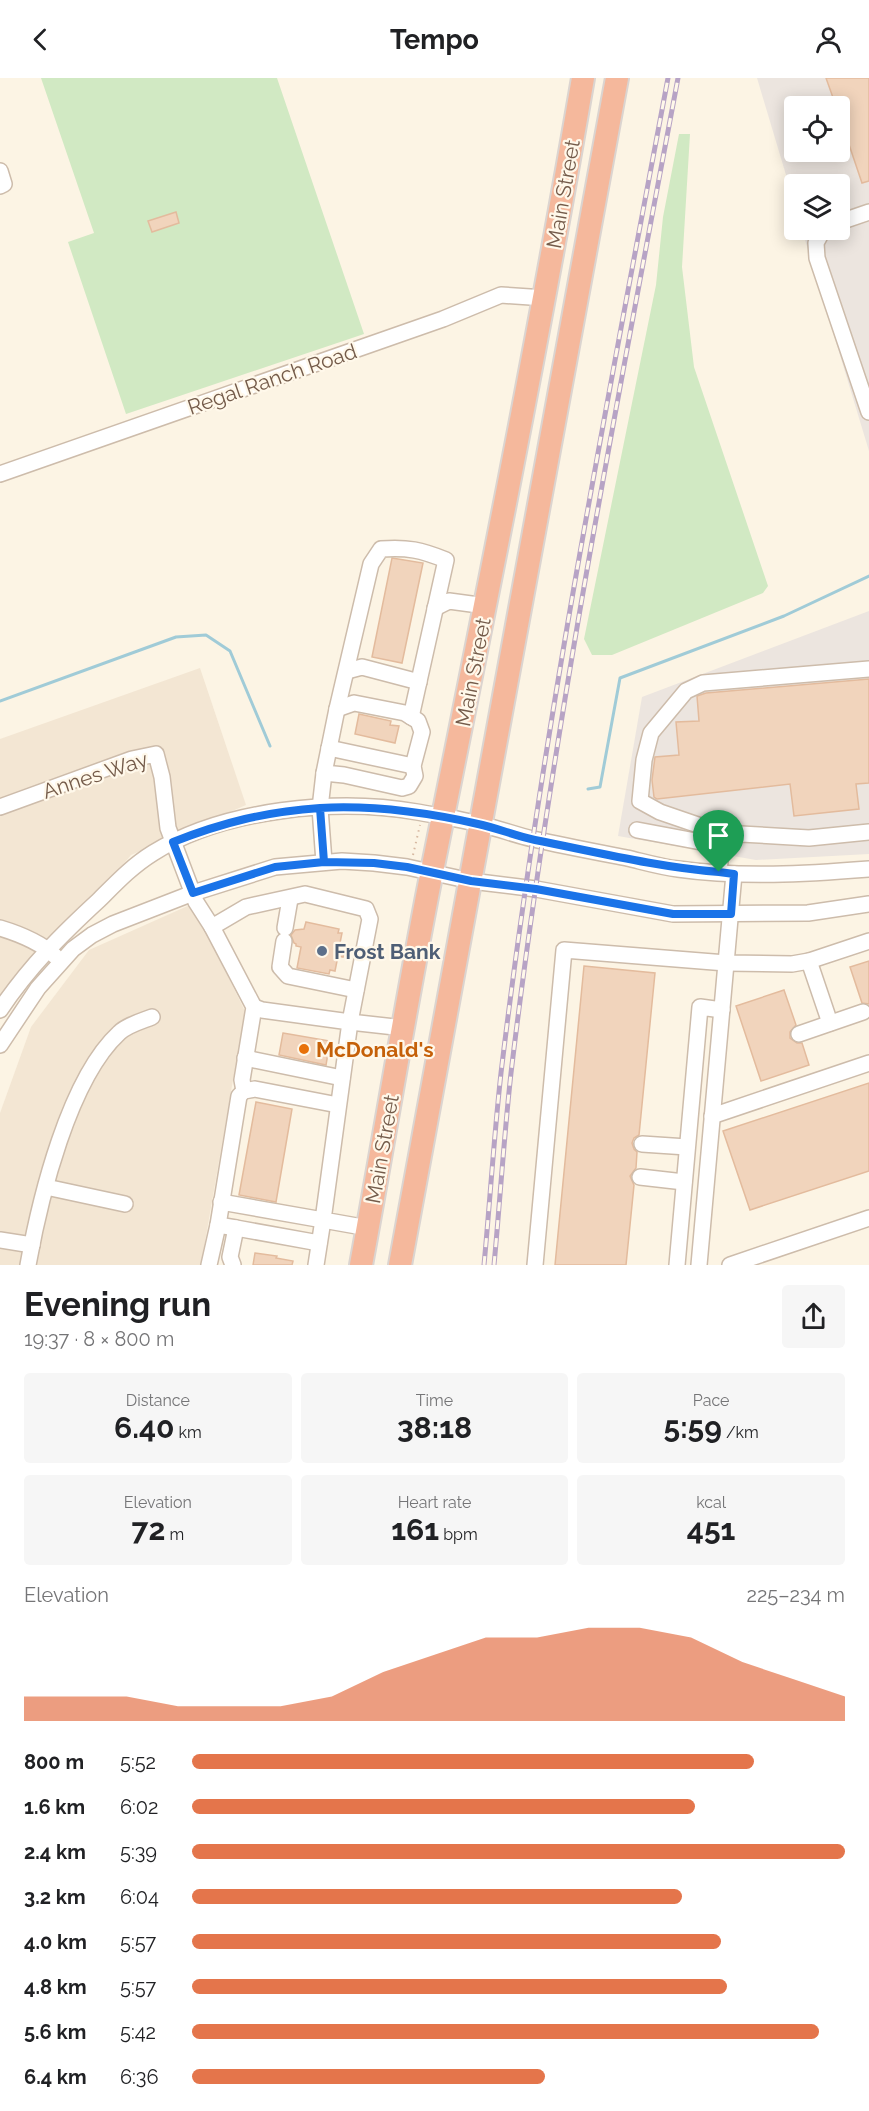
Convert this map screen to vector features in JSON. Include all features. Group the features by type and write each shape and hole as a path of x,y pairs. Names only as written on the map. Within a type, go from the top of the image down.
{"highway":[{"name":"Main Street","path":"361,1265 432,873 545,298 583,78"},
{"name":"Main Street","path":"400,1265 617,78"}],"street":[{"path":"850,219 869,212"},
{"path":"817,240 815,250 869,412"},
{"name":"Regal Ranch Road","path":"0,474 443,319 501,295 545,298"},
{"path":"324,862 320,808 324,773 336,710 371,564 381,549 403,547 421,549 446,560 411,717"},
{"path":"435,608 449,601 486,606"},
{"path":"347,670 362,668 419,682"},
{"path":"869,669 702,683 686,691 651,734 644,760 640,801 660,812 730,836 741,834 809,838 869,832"},
{"path":"324,773 344,775 402,788 409,786 415,776 413,766 422,732 418,721 405,713 354,703 336,710"},
{"path":"329,748 413,766"},
{"name":"Annes Way","path":"0,807 132,759 156,754 162,777 165,812 173,842 193,893 254,1007"},
{"path":"0,1010 24,975 47,949 135,865 173,842 246,817 278,811 384,807 480,824 534,839 678,869 727,873 802,874 869,869"},
{"path":"637,830 717,845 727,873 731,914 699,1265"},
{"path":"719,849 730,836"},
{"path":"0,1045 38,988 73,949 92,935 113,924 193,893 275,867 324,862 374,863 673,914 808,913 869,904"},
{"path":"212,927 246,907 305,894 366,909 370,919 350,1022 316,1265"},
{"path":"290,899 280,967 288,976 356,990"},
{"path":"0,928 47,949 62,962"},
{"path":"535,1265 564,950 726,963 792,964 809,962 869,941"},
{"path":"809,962 830,1023"},
{"path":"244,1091 242,1080 254,1007 262,1010 404,1028"},
{"path":"700,1248 677,1257 700,1007 722,1010"},
{"path":"799,1034 863,1012"},
{"path":"28,1265 46,1187 66,1122 98,1055 121,1030 152,1017"},
{"path":"245,1058 342,1078"},
{"path":"712,1116 869,1064"},
{"path":"209,1265 218,1225 239,1096 244,1091 255,1089 339,1105"},
{"path":"642,1144 687,1147"},
{"path":"640,1177 684,1182"},
{"path":"46,1187 125,1204"},
{"path":"221,1202 368,1228"},
{"path":"730,1265 869,1218"},
{"path":"218,1225 319,1243"},
{"path":"233,1265 230,1257 236,1228"},
{"path":"0,1240 32,1245"}],"path":[{"path":"413,859 421,822"}],"shaded area":[{"path":"757,78 869,78 869,451 805,240 850,240 850,174 786,174"},
{"path":"869,611 869,854 756,860 618,836 642,697"},
{"path":"200,668 246,805 131,855 0,1012 0,739"},
{"path":"192,904 245,1011 201,1265 0,1265 0,1113 31,1027 89,950"}],"green space":[{"path":"41,78 277,78 364,334 126,414 68,242 94,233"},
{"path":"679,134 690,134 682,267 694,367 768,586 763,593 612,655 592,655 584,639 656,285 663,217"}],"building":[{"path":"826,78 869,78 869,181 862,183 850,148 850,96 832,96"},
{"path":"176,212 179,223 152,232 148,221"},
{"path":"392,558 423,563 402,663 372,657"},
{"path":"869,679 869,783 856,784 859,809 794,816 790,784 657,799 654,797 652,780 655,757 679,755 676,722 699,721 697,696 706,693"},
{"path":"359,714 391,721 390,725 399,726 395,743 355,734"},
{"name":"Frost Bank","path":"306,922 339,929 338,933 342,933 340,943 346,944 343,957 338,956 335,971 330,970 329,974 297,968 301,947 296,946 291,935 295,930 304,929"},
{"path":"869,961 869,1004 862,1003 850,967"},
{"path":"584,966 655,973 639,1135 632,1143 637,1152 636,1168 630,1176 634,1185 626,1265 555,1265"},
{"path":"784,990 796,1025 790,1032 790,1038 797,1043 802,1043 809,1065 761,1081 736,1006"},
{"name":"McDonald's","path":"283,1033 330,1041 326,1065 279,1055"},
{"path":"869,1083 869,1171 750,1210 723,1131"},
{"path":"256,1102 292,1109 276,1202 239,1195"},
{"path":"255,1253 293,1261 292,1265 253,1265"}],"waterway":[{"path":"588,789 600,787 620,678 784,616 869,576"},
{"path":"0,701 176,637 206,635 230,651 270,746"}],"railway":[{"path":"484,1265 501,1073 535,823 576,574 668,78"},
{"path":"494,1265 511,1073 545,823 586,574 678,78"}],"place":[{"name":"Frost Bank","path":"322,951"},
{"name":"McDonald's","path":"304,1049"}],"route":[{"path":"719,872 678,869 422,813 384,807 347,806 320,808 324,862 275,867 193,893 173,842 246,817 278,811 320,808 324,862 342,861 407,867 471,881 536,889 673,914 731,914 734,874 719,872"}]}
